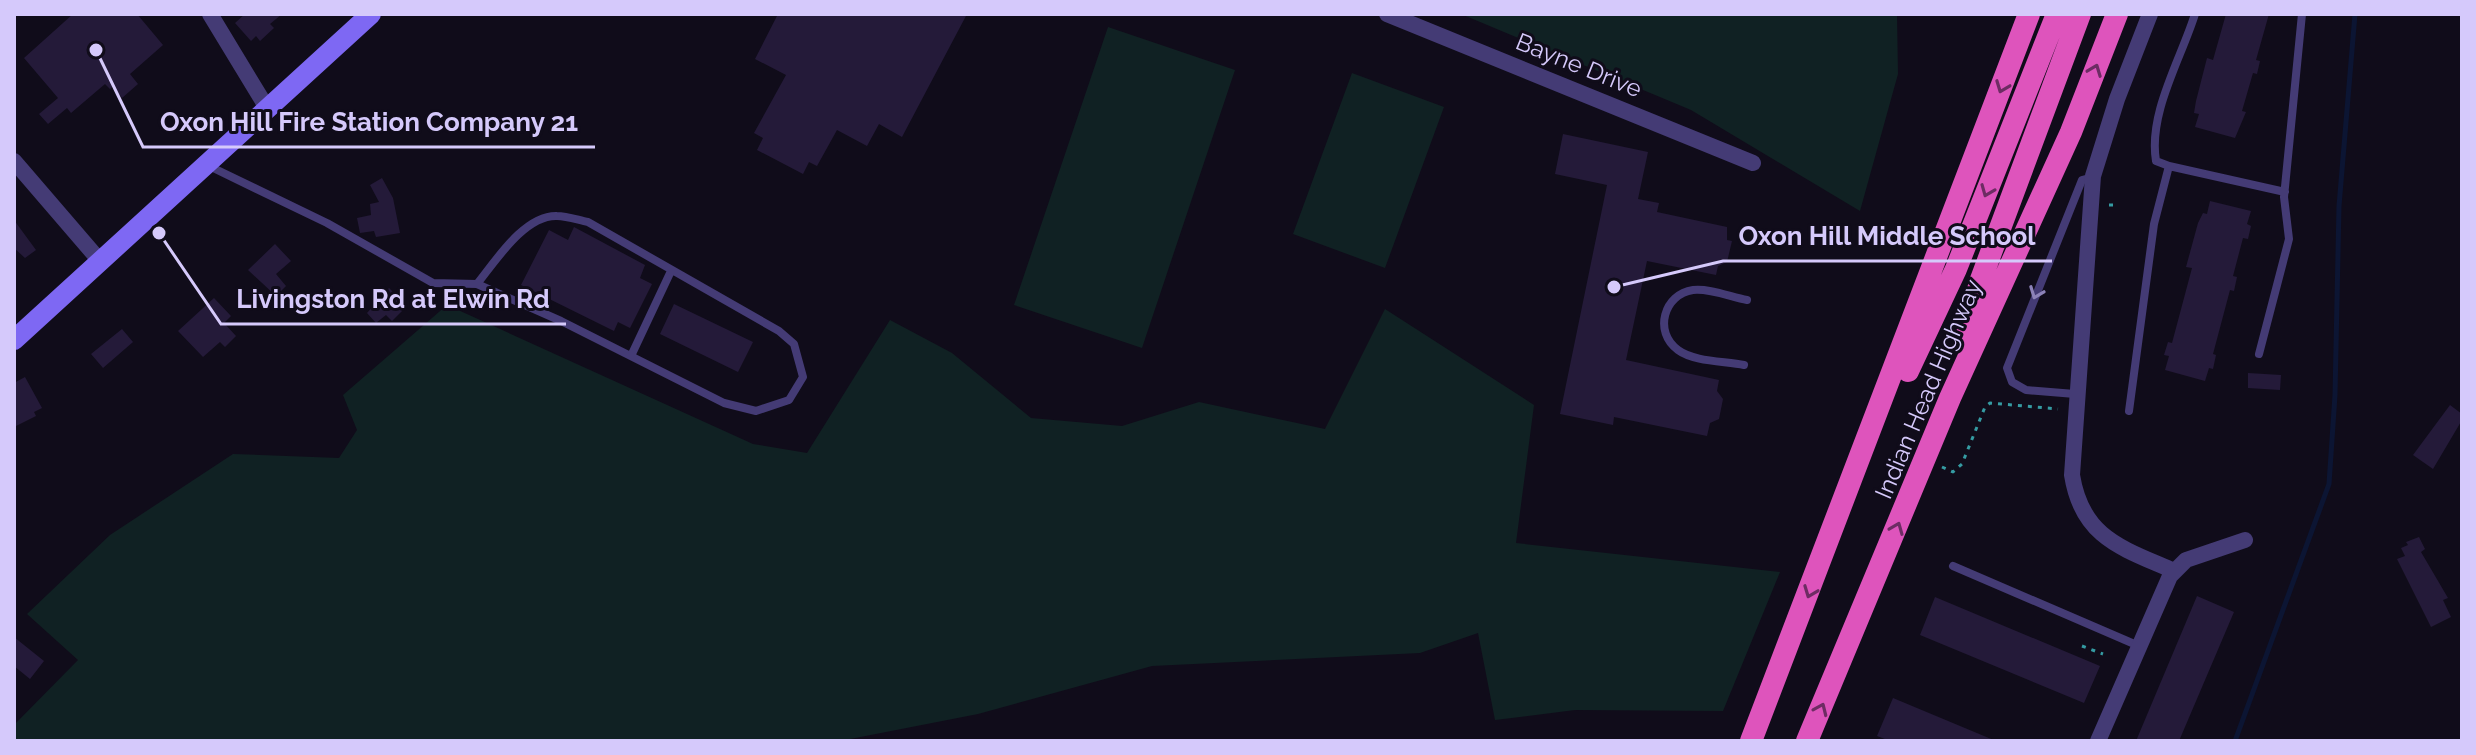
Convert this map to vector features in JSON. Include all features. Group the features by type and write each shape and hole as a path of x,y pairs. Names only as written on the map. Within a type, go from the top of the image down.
{"highway":[{"name":"Indian Head Highway","path":"1751,741 2029,14"},
{"path":"1830,541 1956,269 2057,14"},
{"path":"1950,398 1980,282 2080,14"},
{"name":"Indian Head Highway","path":"1807,741 1950,398 2071,132 2117,14"}],"main road":[{"path":"14,340 371,14"}],"street":[{"path":"210,14 267,108"},
{"name":"Bayne Drive","path":"1387,14 1753,163"},
{"path":"2150,14 2104,136 2093,176 2075,394 2072,475 2082,513 2112,543 2174,571"},
{"path":"14,161 100,261"},
{"path":"2098,741 2174,571 2186,560 2245,540"}],"lane":[{"path":"2195,14 2163,102 2154,149 2156,161 2285,192"},
{"path":"2259,354 2289,239 2285,192 2302,14"},
{"path":"206,164 327,223 433,283 477,284 724,403 756,411 789,400 803,377 794,344 779,331 588,222 555,215 539,220 502,250 477,284"},
{"path":"2129,411 2154,224 2169,166"},
{"path":"2075,394 2017,386 2008,377 2007,368 2082,180 2093,176"},
{"path":"631,356 671,271"},
{"path":"1744,365 1678,350 1668,337 1663,321 1669,303 1682,292 1697,289 1747,300"},
{"path":"1953,566 2140,646"}],"path":[{"path":"2109,205 2119,205"},
{"path":"1925,460 1953,472 1959,468 1990,403 2061,409"},
{"path":"2082,646 2103,654"}],"shaded area":[{"path":"1461,14 1897,14 1898,74 1860,211 1691,110"},
{"path":"1108,27 1235,70 1142,348 1014,305"},
{"path":"1352,73 1444,107 1385,268 1293,234"},
{"path":"447,305 753,444 807,453 890,320 952,353 1031,418 1122,426 1199,402 1325,429 1385,309 1534,405 1516,543 1780,572 1723,711 1575,710 1495,720 1478,633 1420,653 1152,666 978,714 840,741 14,741 14,725 78,660 27,614 110,535 233,454 339,458 357,430 343,395"}],"building":[{"path":"73,14 137,14 163,45 130,74 138,84 122,98 113,86 110,89 105,84 71,113 67,108 48,124 39,114 58,98 24,58"},
{"path":"245,14 282,14 270,24 274,28 260,41 256,36 251,41 235,23"},
{"path":"778,14 967,14 902,137 879,124 867,146 837,130 817,166 809,162 803,174 757,150 763,138 754,133 786,75 755,59"},
{"path":"2226,14 2269,14 2256,60 2260,61 2257,74 2253,73 2242,111 2246,112 2235,138 2195,127 2199,114 2194,113 2196,101 2207,58 2213,60"},
{"path":"1563,134 1648,152 1638,199 1659,203 1657,212 1727,227 1727,240 1732,241 1727,262 1718,266 1716,275 1647,261 1626,360 1719,380 1717,391 1723,399 1719,419 1710,423 1707,436 1614,417 1613,425 1560,414 1607,185 1555,174"},
{"path":"382,178 393,198 400,233 376,237 374,231 360,233 357,218 371,215 370,204 379,202 370,185"},
{"path":"2210,201 2251,211 2247,224 2251,226 2248,239 2243,238 2233,276 2237,277 2234,291 2230,290 2213,354 2216,355 2213,369 2209,368 2205,381 2165,370 2169,356 2164,355 2168,342 2172,343 2192,268 2186,267 2198,223 2203,213 2207,214"},
{"path":"14,220 36,250 25,258 14,248"},
{"path":"574,227 645,265 640,278 652,284 630,328 618,322 614,331 521,285 549,230 568,240"},
{"path":"275,244 291,261 276,274 286,286 276,296 248,270"},
{"path":"389,288 407,306 392,321 386,315 376,323 367,313"},
{"path":"214,298 231,316 224,323 236,336 225,347 220,342 203,357 178,331"},
{"path":"674,304 753,342 738,372 660,334"},
{"path":"122,329 133,342 103,368 91,354"},
{"path":"2248,373 2281,375 2280,390 2248,388"},
{"path":"25,377 42,408 34,412 36,416 14,427 14,383"},
{"path":"2450,405 2462,414 2462,420 2433,469 2413,455"},
{"path":"2419,537 2425,549 2421,552 2448,598 2443,600 2451,617 2431,627 2397,559 2405,556 2401,548 2408,545 2406,542"},
{"path":"2197,596 2234,612 2179,741 2136,741"},
{"path":"1935,597 2100,666 2084,703 1920,635"},
{"path":"14,637 44,661 30,679 14,666"},
{"path":"1893,698 1996,741 1890,741 1877,736"}],"waterway":[{"path":"2235,741 2329,484 2335,395 2339,206 2355,14"}],"place":[{"name":"Oxon Hill Fire Station Company 21","path":"96,50"},
{"name":"Livingston Rd at Elwin Rd","path":"159,233"},
{"name":"Oxon Hill Middle School","path":"1614,287"}]}
